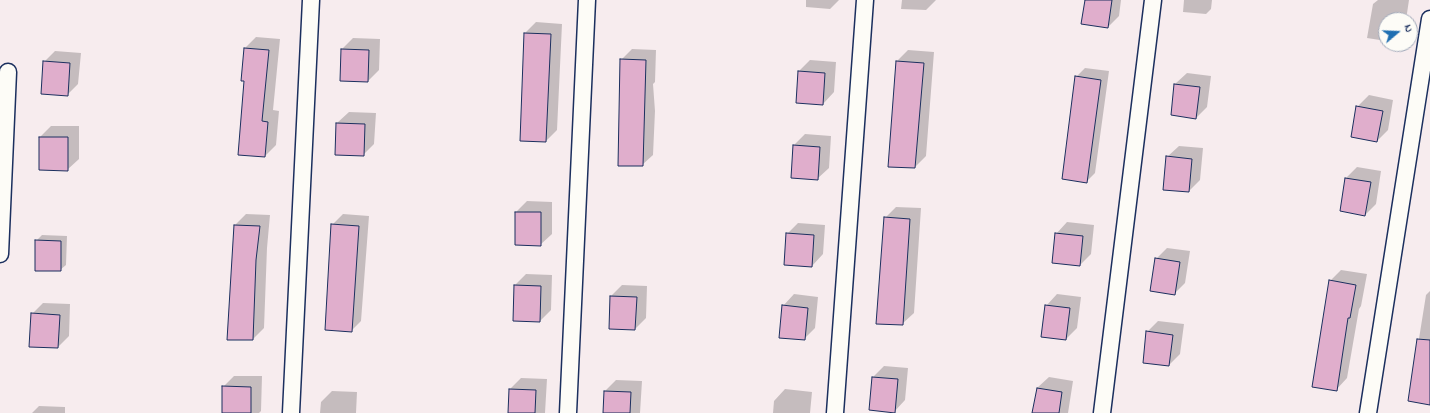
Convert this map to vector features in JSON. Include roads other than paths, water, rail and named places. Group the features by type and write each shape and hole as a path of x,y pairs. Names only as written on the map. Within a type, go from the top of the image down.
{"lane":[{"path":"291,413 311,0"},
{"path":"568,413 587,0"},
{"path":"835,413 865,0"},
{"path":"1102,413 1153,0"},
{"path":"1368,413 1430,19"},
{"path":"0,254 8,72"}]}
